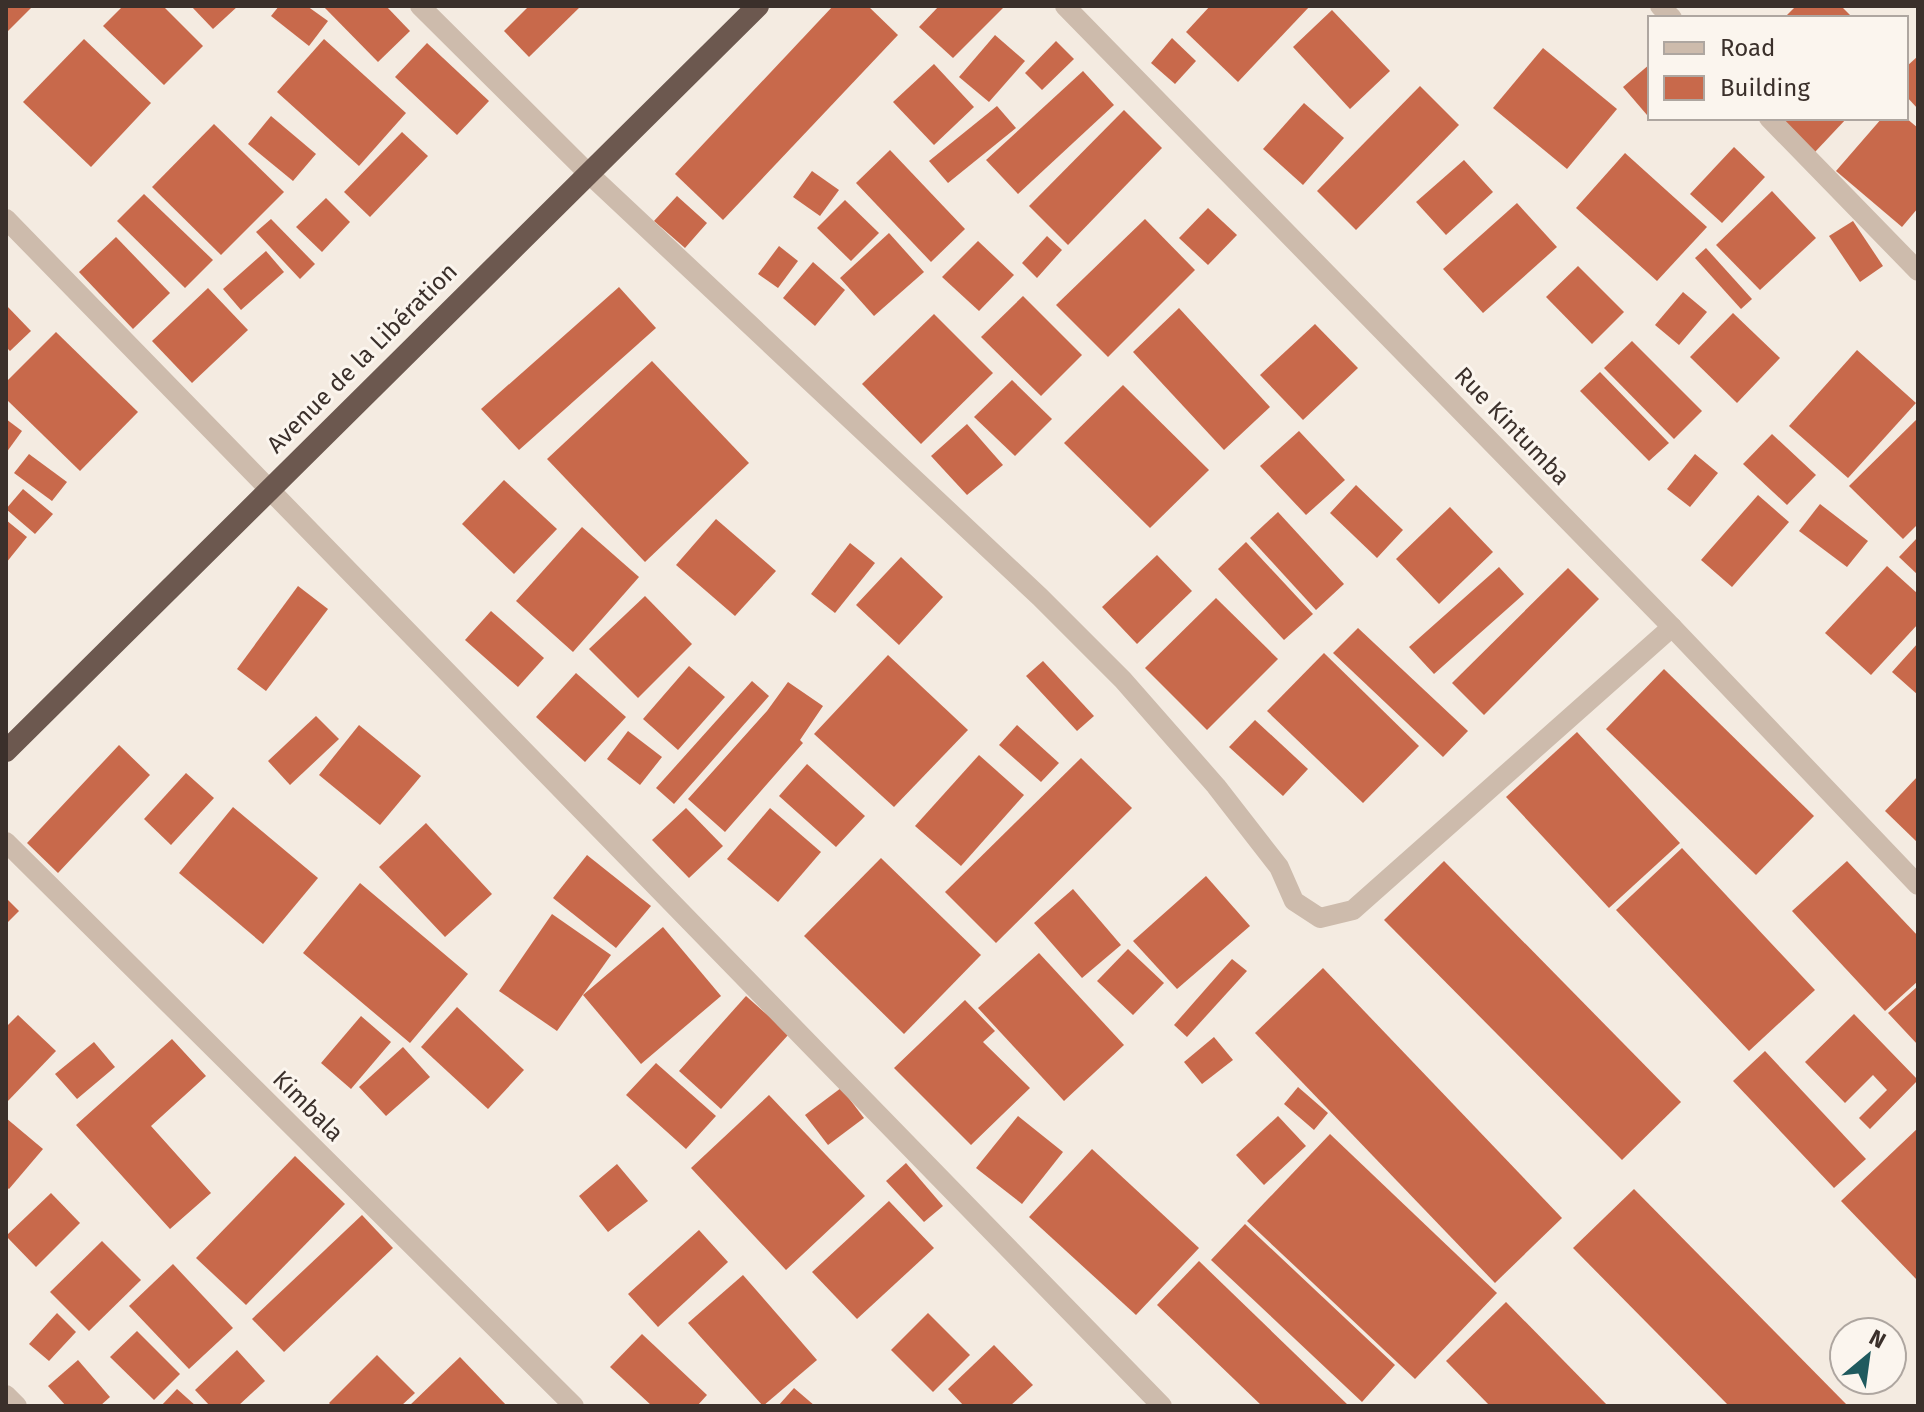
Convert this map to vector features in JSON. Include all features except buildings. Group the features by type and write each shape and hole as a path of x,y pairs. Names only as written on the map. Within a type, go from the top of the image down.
{"highway":[{"name":"Avenue de la Libération","path":"6,751 266,490 758,6"}],"street":[{"path":"420,6 587,172 1040,597 1123,680 1216,786 1279,867 1294,901 1320,918 1353,910 1672,627"},
{"name":"Rue Kintumba","path":"1065,6 1672,627 1918,885"},
{"path":"1771,120 1918,271"},
{"path":"6,219 266,490 1162,1406"},
{"name":"Kimbala","path":"6,842 574,1406"},
{"path":"6,1395 17,1406"}]}
